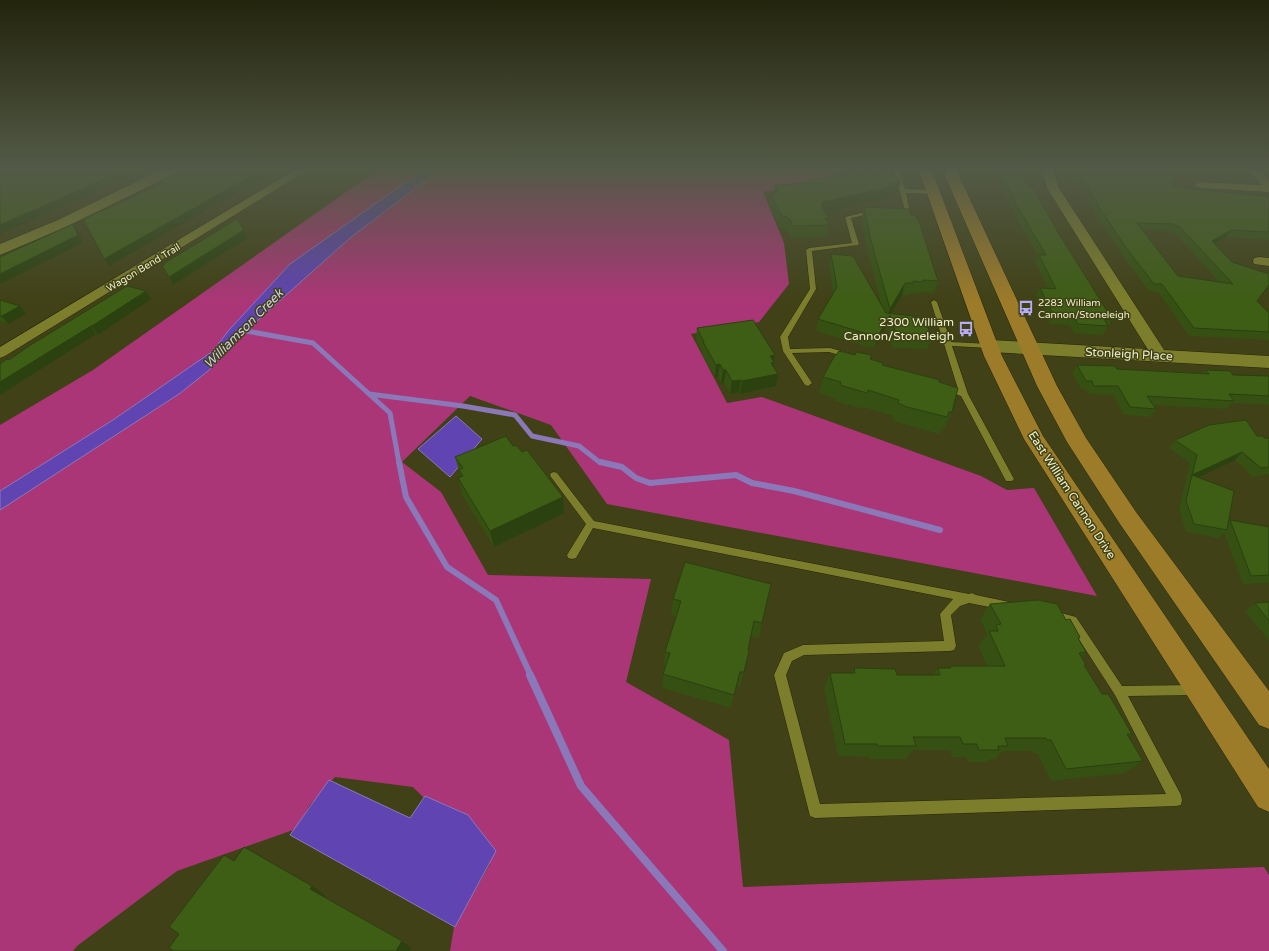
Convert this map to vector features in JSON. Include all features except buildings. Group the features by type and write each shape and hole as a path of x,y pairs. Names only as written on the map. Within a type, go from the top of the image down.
{"main road":[{"name":"East William Cannon Drive","path":"940,212 1006,385 1034,439 1269,796"},
{"path":"969,212 1047,386 1082,448 1128,518 1269,715"}],"street":[{"path":"0,250 84,212"},
{"name":"Wagon Bend Trail","path":"0,353 233,212"},
{"path":"1069,212 1160,356"},
{"name":"Stonleigh Place","path":"990,346 1269,362"}],"lane":[{"path":"808,382 788,351 784,337 814,289 809,250 856,244 848,217 870,212"},
{"path":"934,302 964,394 1009,478"},
{"path":"948,344 990,346"},
{"path":"788,351 830,350 860,360"},
{"path":"942,386 964,394"},
{"path":"554,475 591,524 972,597 1023,609"},
{"path":"572,555 591,524"},
{"path":"972,597 956,603 945,614 950,646 803,650 788,657 780,675 815,811 1176,800 1119,691 1072,620 1045,614"},
{"path":"1119,691 1200,690"}],"shaded area":[{"path":"317,212 771,212 784,243 789,284 759,322 691,334 727,403 762,397 981,476 1007,490 1034,488 1097,596 607,504 551,425 470,396 402,462 441,492 488,575 651,579 626,682 729,740 743,887 1264,867 1269,875 1269,951 450,951 454,927 490,864 413,787 335,777 310,805 296,829 177,871 77,946 73,951 0,951 0,425 93,370"}],"water":[{"name":"Williamson Creek","path":"363,212 384,212 350,238 239,337 208,371 179,394 0,510 0,491 113,420 213,351 229,330 290,264"},
{"path":"456,416 482,439 450,477 418,449"},
{"path":"329,780 410,818 425,796 468,815 496,851 455,927 290,835"}],"waterway":[{"name":"Williamson Creek","path":"241,330 313,343 369,394"},
{"path":"369,394 463,406 515,415 532,436 579,446 598,461 603,463"},
{"path":"369,394 390,413 399,463"},
{"path":"399,462 406,497 447,567 496,600 531,676"},
{"path":"603,463 622,467 636,478 650,483 736,475 752,483 794,491 940,530"},
{"path":"530,675 581,786 723,951"}],"place":[{"name":"2283 William Cannon/Stoneleigh","path":"1026,308"},
{"name":"2300 William Cannon/Stoneleigh","path":"966,329"}]}
